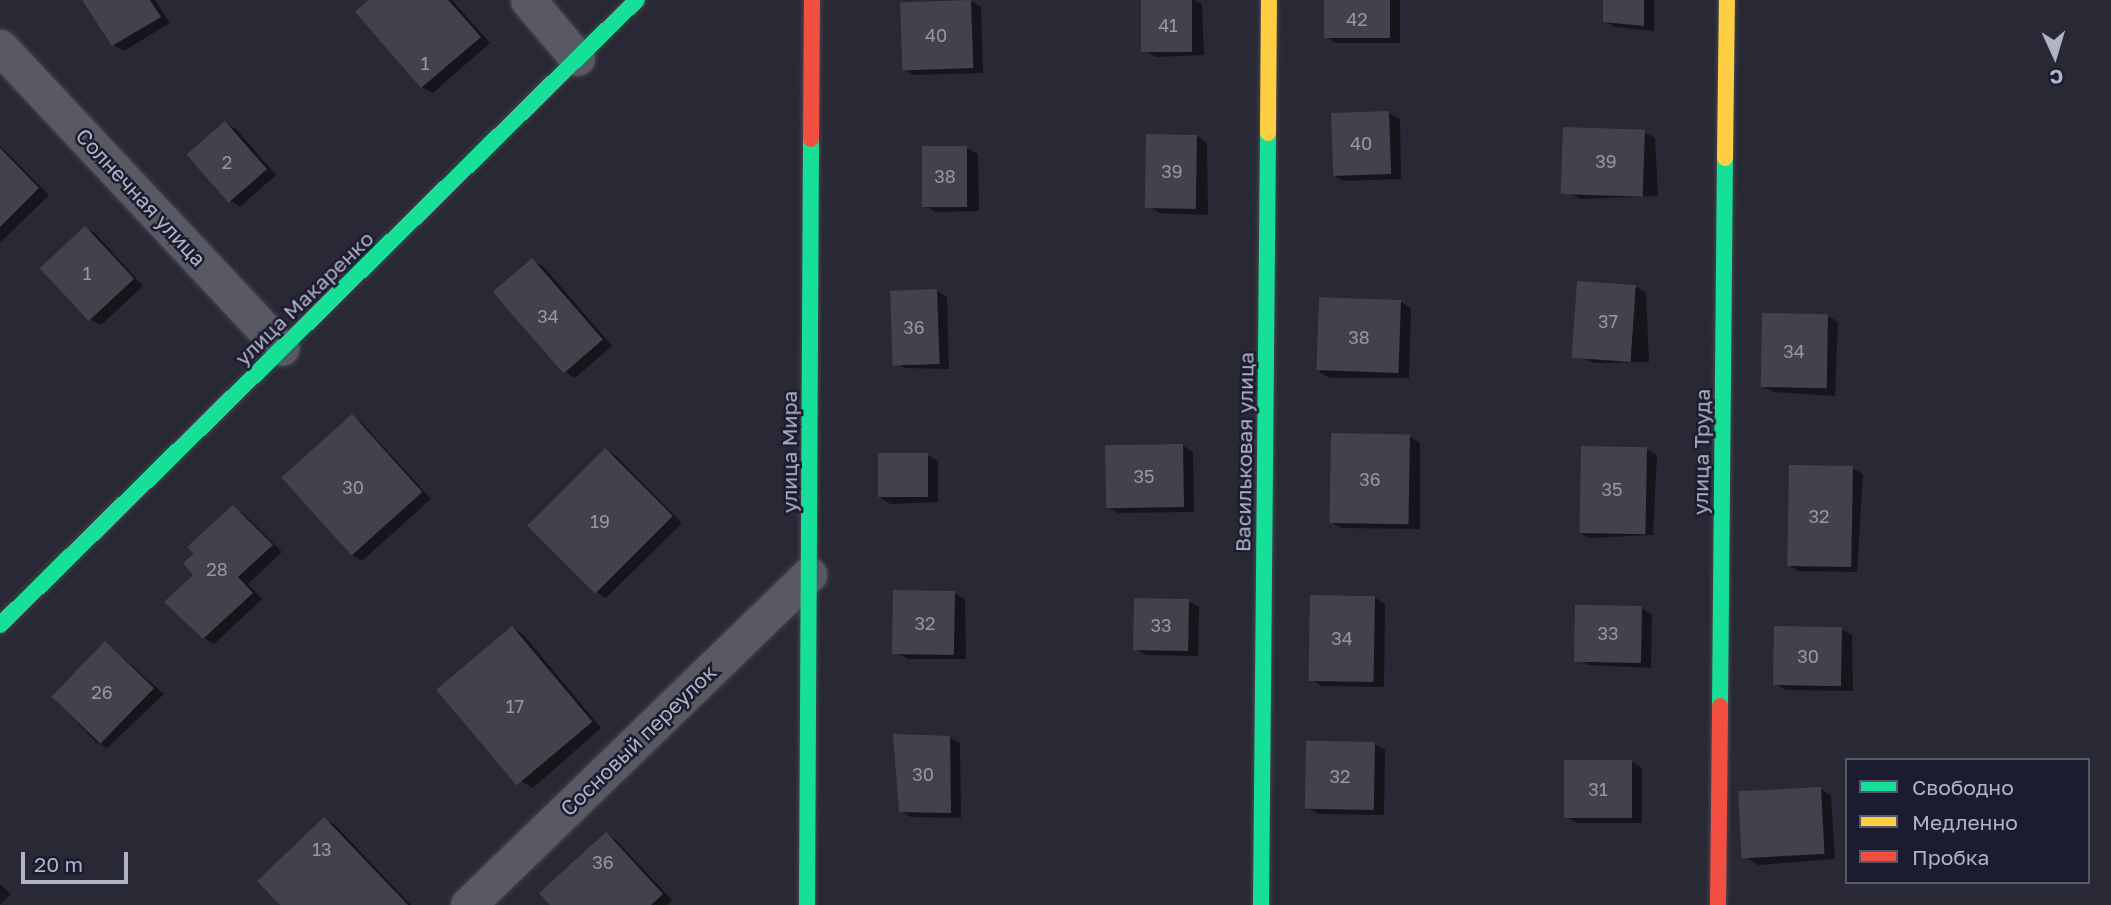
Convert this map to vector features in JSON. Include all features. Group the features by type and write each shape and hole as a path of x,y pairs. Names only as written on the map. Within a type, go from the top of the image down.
{"street":[{"path":"528,0 578,58"},
{"name":"улица Макаренко","path":"0,625 637,0"},
{"name":"улица Мира","path":"807,905 812,0"},
{"name":"Васильковая улица","path":"1261,905 1269,0"},
{"name":"улица Труда","path":"1718,905 1727,0"},
{"name":"Солнечная улица","path":"0,47 282,348"},
{"name":"Сосновый переулок","path":"468,905 809,575"}],"building":[{"path":"82,0 150,0 161,17 112,46"},
{"path":"368,0 448,0 481,37 421,88 355,12"},
{"path":"971,0 973,68 902,70 900,2"},
{"path":"1141,0 1192,0 1192,52 1141,52"},
{"path":"1324,0 1390,0 1390,38 1324,38"},
{"path":"1603,0 1644,0 1644,26 1603,22"},
{"path":"1389,111 1391,174 1333,176 1331,113"},
{"path":"225,121 267,169 228,203 187,154"},
{"path":"1563,127 1645,130 1643,197 1561,194"},
{"path":"1146,134 1197,135 1196,209 1145,208"},
{"path":"922,146 967,146 967,207 922,207"},
{"path":"0,148 39,188 0,227"},
{"path":"85,226 134,279 89,321 40,268"},
{"path":"532,258 603,340 564,374 493,292"},
{"path":"1577,281 1636,285 1630,362 1572,358"},
{"path":"937,289 940,364 893,366 890,291"},
{"path":"1319,297 1401,300 1398,373 1317,370"},
{"path":"1762,313 1828,314 1827,388 1761,387"},
{"path":"352,414 422,492 352,556 281,478"},
{"path":"1331,433 1410,434 1408,524 1329,523"},
{"path":"1183,444 1184,507 1106,508 1105,445"},
{"path":"1581,446 1647,447 1645,534 1579,533"},
{"path":"605,448 673,516 595,594 527,526"},
{"path":"878,453 928,453 928,497 878,497"},
{"path":"1789,465 1853,466 1851,567 1787,566"},
{"path":"233,505 273,545 238,577 253,593 203,639 164,602 193,575 183,563 194,554 187,547"},
{"path":"893,590 955,591 954,655 892,654"},
{"path":"1310,595 1375,596 1373,682 1308,681"},
{"path":"1134,598 1189,599 1188,651 1133,650"},
{"path":"1575,605 1642,606 1641,663 1574,662"},
{"path":"512,626 592,722 517,785 436,690"},
{"path":"1774,626 1842,627 1841,686 1773,685"},
{"path":"105,641 154,688 100,744 52,696"},
{"path":"893,734 950,736 951,813 899,812"},
{"path":"1306,741 1375,742 1374,810 1305,809"},
{"path":"1564,760 1632,760 1632,818 1564,818"},
{"path":"1821,787 1825,854 1742,858 1738,791"},
{"path":"324,817 408,905 280,905 257,881"},
{"path":"606,832 663,894 651,905 550,905 539,893"}],"traffic: fast":[{"path":"0,625 637,0"},
{"path":"1261,905 1268,133"},
{"path":"807,905 811,139"},
{"path":"1720,706 1725,158"}],"traffic: slow":[{"path":"1268,133 1269,0"},
{"path":"1725,158 1727,0"}],"traffic: jam":[{"path":"811,139 812,0"},
{"path":"1718,905 1720,706"}]}
